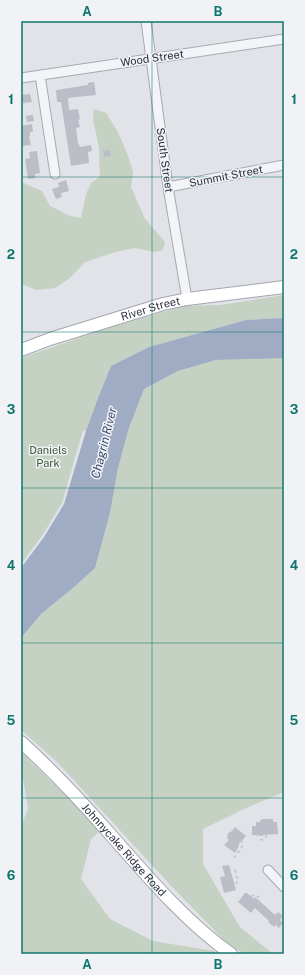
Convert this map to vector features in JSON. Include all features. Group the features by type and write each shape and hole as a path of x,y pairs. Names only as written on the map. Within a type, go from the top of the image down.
{"main road":[{"name":"River Street","path":"21,350 139,311 187,299 284,287"},
{"name":"Johnnycake Ridge Road","path":"21,742 50,768 152,882 196,925 231,954"}],"street":[{"name":"South Street","path":"146,21 168,187 187,299"},
{"name":"Wood Street","path":"21,78 284,39"},
{"path":"40,75 55,174"},
{"name":"Summit Street","path":"168,187 284,165"},
{"path":"268,870 284,887"}],"path":[{"path":"260,840 265,839 267,835"},
{"path":"234,858 242,847 243,842 241,840"},
{"path":"235,870 238,880 236,884"},
{"path":"251,896 255,895 260,898"}],"green space":[{"path":"94,109 106,113 118,132 133,172 131,187 145,219 165,242 163,250 155,252 135,248 116,252 85,262 70,278 55,288 37,290 21,284 21,182 42,191 50,206 70,216 81,218 86,194 91,183 100,177 99,148 93,119"},
{"name":"Daniels Park","path":"284,295 284,318 246,320 149,347 111,366 86,431 83,430 62,503 42,536 21,564 21,358 105,329 184,306 220,305"},
{"path":"284,358 284,792 246,808 203,829 203,864 240,927 273,954 244,954 227,943 174,889 57,762 21,730 21,638 41,614 95,568 110,513 118,468 129,428 144,389 178,371 216,360"},
{"path":"21,752 101,830 91,839 81,879 110,919 153,941 214,951 216,954 21,954 21,827 28,808 21,768"}],"water":[{"name":"Chagrin River","path":"284,318 284,358 216,360 178,371 144,389 129,428 118,468 110,513 95,568 41,614 21,638 21,568 44,537 64,504 86,431 111,366 149,347 246,320"}],"building":[{"path":"94,82 96,95 68,98 69,110 78,109 80,119 78,120 80,127 76,128 78,143 80,147 91,145 92,151 88,152 89,163 71,166 61,102 57,102 56,90 88,85 88,83"},
{"path":"30,94 32,102 23,103 21,95"},
{"path":"33,115 34,121 27,122 26,116"},
{"path":"32,124 33,132 30,132 29,137 31,145 23,146 21,126"},
{"path":"110,150 111,156 104,157 103,151"},
{"path":"37,151 40,173 35,174 35,178 28,179 25,159 30,158 29,152"},
{"path":"66,180 69,191 61,193 62,197 56,199 52,189 59,187 58,183"},
{"path":"273,819 273,822 277,822 278,834 263,836 252,835 252,826 256,826 256,822 260,822 260,820"},
{"path":"235,827 246,836 238,845 239,846 235,853 224,845 229,840 227,838 228,833"},
{"path":"229,865 236,890 224,893 220,877 225,876 222,866"},
{"path":"245,893 254,899 255,897 275,915 278,912 283,916 280,920 283,923 279,928 276,925 274,927 268,922 269,921 255,908 251,913 238,902"}]}
